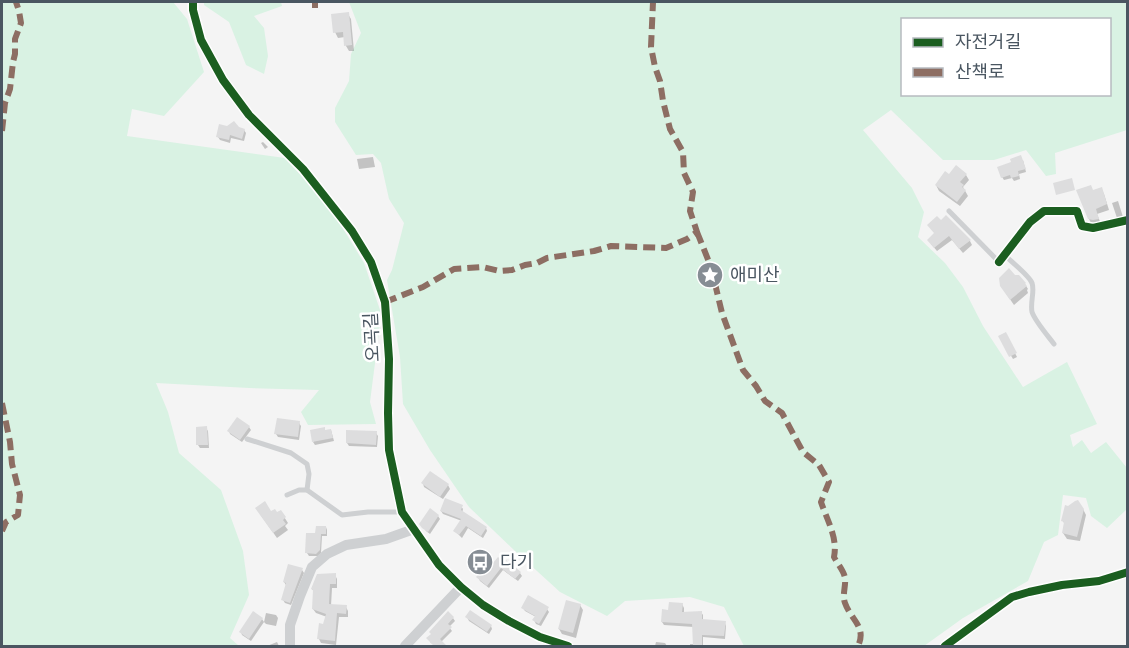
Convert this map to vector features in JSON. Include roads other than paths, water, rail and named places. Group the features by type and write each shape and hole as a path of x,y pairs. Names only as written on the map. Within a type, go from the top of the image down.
{"street":[{"name":"오곡길","path":"193,2 201,40 223,80 249,115 303,169 352,231 370,262 386,302 389,359 389,450 402,512 439,565 483,605 540,637 568,646"},
{"path":"1002,258 1030,222 1044,211 1077,211 1082,225 1093,228 1128,220"},
{"path":"290,646 290,625 312,567 327,554 346,545 386,539 414,530"},
{"path":"945,646 1012,597 1128,572"},
{"path":"405,646 461,587"}],"lane":[{"path":"949,211 1002,258 1027,276 1033,284 1032,314 1054,344"},
{"path":"247,439 291,453 307,464 308,490"},
{"path":"287,495 299,490 308,490 342,514 402,512"}],"place":[{"name":"애미산","path":"710,275"},
{"name":"다기","path":"480,562"}]}
